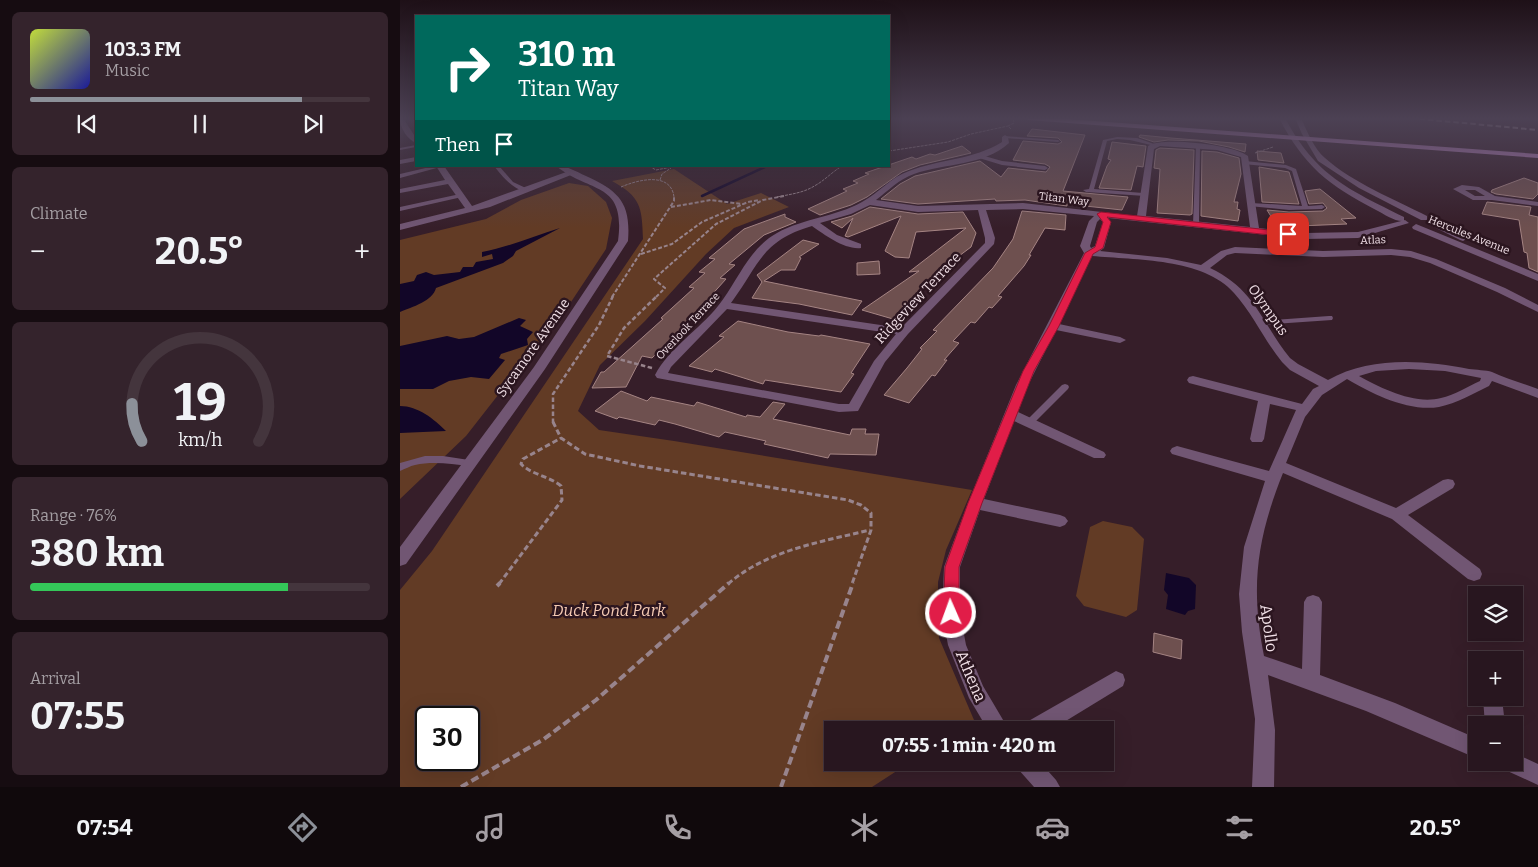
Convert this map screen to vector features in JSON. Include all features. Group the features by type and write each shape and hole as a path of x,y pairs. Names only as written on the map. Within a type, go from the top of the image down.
{"main road":[{"path":"1525,155 1538,156"}],"street":[{"name":"Overlook Terrace","path":"662,373 725,305 754,259 764,247 780,236 813,222 854,210 909,173 985,155"},
{"path":"1141,219 1150,155"},
{"path":"1237,155 1244,159 1255,231"},
{"path":"1303,155 1341,189 1403,221 1408,215 1427,220 1432,224 1429,227 1416,227"},
{"name":"Hercules Avenue","path":"1318,155 1333,168 1362,186 1538,278"},
{"path":"400,162 415,159"},
{"path":"442,167 470,210"},
{"name":"Sycamore Avenue","path":"400,559 539,369 623,241 626,217 617,199 599,185 562,167"},
{"path":"400,227 470,210 572,173"},
{"path":"400,191 450,181"},
{"path":"1492,198 1538,204"},
{"name":"Titan Way","path":"868,202 918,209 1023,206 1305,236 1351,236 1371,233 1403,221"},
{"name":"Ridgeview Terrace","path":"662,373 839,408 853,408 880,361 904,332 989,244 990,238 981,207"},
{"name":"Athena","path":"993,721 968,676 957,645 951,613 952,567 975,503 1028,371 1054,326 1090,253 1099,248 1107,222 1101,214 1093,221 1084,246 1090,253"},
{"name":"Hercules Avenue","path":"1403,221 1514,266"},
{"path":"813,222 834,237 858,246"},
{"name":"Atlas","path":"1203,269 1224,253 1234,250 1323,254 1404,253 1433,261 1510,294 1538,309"},
{"name":"Olympus","path":"1090,253 1174,262 1203,269 1220,277 1235,288 1286,360 1327,385"},
{"path":"725,305 904,332"},
{"path":"1054,326 1120,340"},
{"name":"Apollo","path":"1263,787 1266,729 1248,610 1249,560 1255,528 1303,408 1312,396 1327,385 1349,375 1380,368 1417,365 1446,367 1488,375 1538,394"},
{"path":"1349,375 1368,385 1411,400 1435,404 1485,384 1488,375"},
{"path":"1193,380 1303,408"},
{"path":"1257,440 1265,398"},
{"path":"1010,414 1099,455"},
{"path":"1177,451 1276,472 1397,515 1474,574"},
{"path":"1397,515 1448,484"},
{"path":"975,503 1060,521"},
{"path":"1311,680 1313,602"},
{"path":"1256,662 1311,680 1416,721 1468,744"},
{"path":"1047,721 1116,680"},
{"path":"1523,768 1538,775"},
{"path":"1034,771 1049,787"}],"lane":[{"path":"1100,155 1089,190 1143,195"},
{"path":"1196,224 1198,155"},
{"path":"981,157 1002,164 1045,168"},
{"path":"1244,159 1294,170 1306,208"},
{"path":"400,176 437,167"},
{"path":"497,167 513,184 528,190"},
{"path":"400,209 460,196"},
{"path":"1251,205 1322,207"},
{"path":"1260,323 1329,318"},
{"path":"1029,423 1065,387"},
{"path":"400,467 411,461 436,459 469,463"}],"path":[{"path":"1244,159 1254,155"},
{"path":"651,167 656,170 672,168"},
{"path":"640,255 672,244 702,222 743,204 803,192 840,167"},
{"path":"660,181 662,174 672,168"},
{"path":"621,187 637,180 660,181 670,185 675,192 674,201 640,255 616,288 599,325 553,394 553,425 561,438 585,454 640,466 848,500 861,505 871,513 871,530 781,787"},
{"path":"671,207 711,200 743,204"},
{"path":"662,373 607,356 609,348 632,320 665,288 654,279 716,224 763,200"},
{"path":"497,586 562,500 562,486 554,478 525,468 521,464 523,459 561,438"},
{"path":"460,787 495,769 544,739 596,700 738,575 774,556 811,544 871,530"}],"green space":[{"name":"Duck Pond Park","path":"674,169 727,204 761,193 789,207 734,228 706,254 645,321 600,365 578,411 599,430 972,490 946,550 938,582 938,608 939,638 974,720 824,721 824,771 897,771 872,787 400,787 400,590 432,551 643,239 642,219 638,204 629,192 612,181"},
{"path":"569,183 588,186 606,202 612,218 606,249 571,302 466,436 400,499 400,240 486,219 521,200"},
{"path":"1103,521 1132,527 1144,539 1137,610 1126,617 1084,606 1076,596 1090,527"}],"shaded area":[{"path":"560,228 516,251 513,256 503,263 436,288 431,297 416,306 400,312 400,284 414,281 417,275 426,272 434,275 460,272 463,267 473,267 476,262 493,259 492,254 482,257 482,252"},
{"path":"519,318 526,320 520,326 533,332 527,339 528,345 501,354 499,358 505,360 489,379 471,377 449,381 433,389 400,389 400,346 447,336 459,339 474,337"},
{"path":"400,406 419,411 431,418 446,431 400,433"},
{"path":"1166,573 1189,578 1196,585 1195,609 1188,611 1185,615 1166,609 1168,595 1164,590"}],"building":[{"path":"928,155 964,155 920,165 902,172 867,197 851,205 820,215 808,209 847,191 843,189 858,183 853,181 869,174 865,173 883,167 890,167 890,164 912,157 916,159"},
{"path":"1016,155 1077,155 1063,191 1128,197 1122,210 1067,204 1067,206 1025,200 996,201 995,199 918,204 881,199 900,184 915,176 980,161 1001,177 1008,168 1046,172 1050,167 1045,164 1013,160"},
{"path":"1109,155 1145,155 1143,167 1137,166 1131,190 1099,188 1111,160 1108,159"},
{"path":"1155,155 1194,155 1192,214 1157,213 1160,169 1154,168"},
{"path":"1202,155 1227,155 1239,158 1241,174 1234,202 1238,202 1237,209 1240,210 1238,221 1201,216"},
{"path":"1257,155 1282,155 1284,163 1258,160"},
{"path":"1259,167 1289,172 1299,204 1262,202"},
{"path":"1524,178 1538,183 1538,194 1533,199 1491,192 1492,190"},
{"path":"1320,189 1356,218 1341,219 1347,224 1298,226 1296,224 1275,223 1267,210 1289,212 1323,211 1327,208 1323,203 1309,204 1305,191"},
{"path":"1487,202 1531,207 1529,215 1538,217 1538,272 1529,268 1527,253 1524,252 1519,220 1482,214"},
{"path":"870,207 918,214 963,212 976,233 971,247 951,262 957,264 919,291 922,292 902,306 906,307 893,319 862,310 919,271 909,272 966,228 916,232 909,258 895,257 885,251 901,216 848,237 845,236 853,218 842,228 831,222 852,216"},
{"path":"1022,211 1066,215 1065,230 1045,228 1024,266 998,296 1002,297 992,308 989,307 975,323 971,322 953,341 959,343 944,360 947,360 935,376 932,375 909,403 884,395 922,349 920,348 937,331 933,330 993,268 1013,239"},
{"path":"785,214 785,217 796,222 764,235 729,264 735,265 720,278 726,279 708,299 711,300 652,358 642,356 626,387 592,388 601,372 604,372 663,319 661,318 694,288 689,287 705,273 699,272 715,259 709,258 744,229"},
{"path":"803,240 819,244 799,257 801,258 795,270 781,270 764,281 862,301 852,315 799,304 752,298 762,282 757,275"},
{"path":"879,261 880,274 857,275 857,263"},
{"path":"738,321 788,332 821,335 870,344 851,373 854,374 841,392 765,380 763,384 715,369 712,372 689,366 724,337 719,336"},
{"path":"621,391 647,401 651,397 694,406 697,402 746,417 747,415 760,417 773,402 785,404 773,419 850,435 852,429 866,429 865,434 879,434 876,455 830,454 828,458 764,444 766,441 725,432 719,437 659,420 655,425 619,417 617,419 595,411"},
{"path":"1154,633 1182,640 1181,659 1153,652"}],"waterway":[{"path":"702,196 765,167"}],"route":[{"path":"951,613 950,581 952,567 975,503 1028,371 1054,326 1090,253 1099,248 1107,222 1106,218 1101,214 1288,234"}]}
